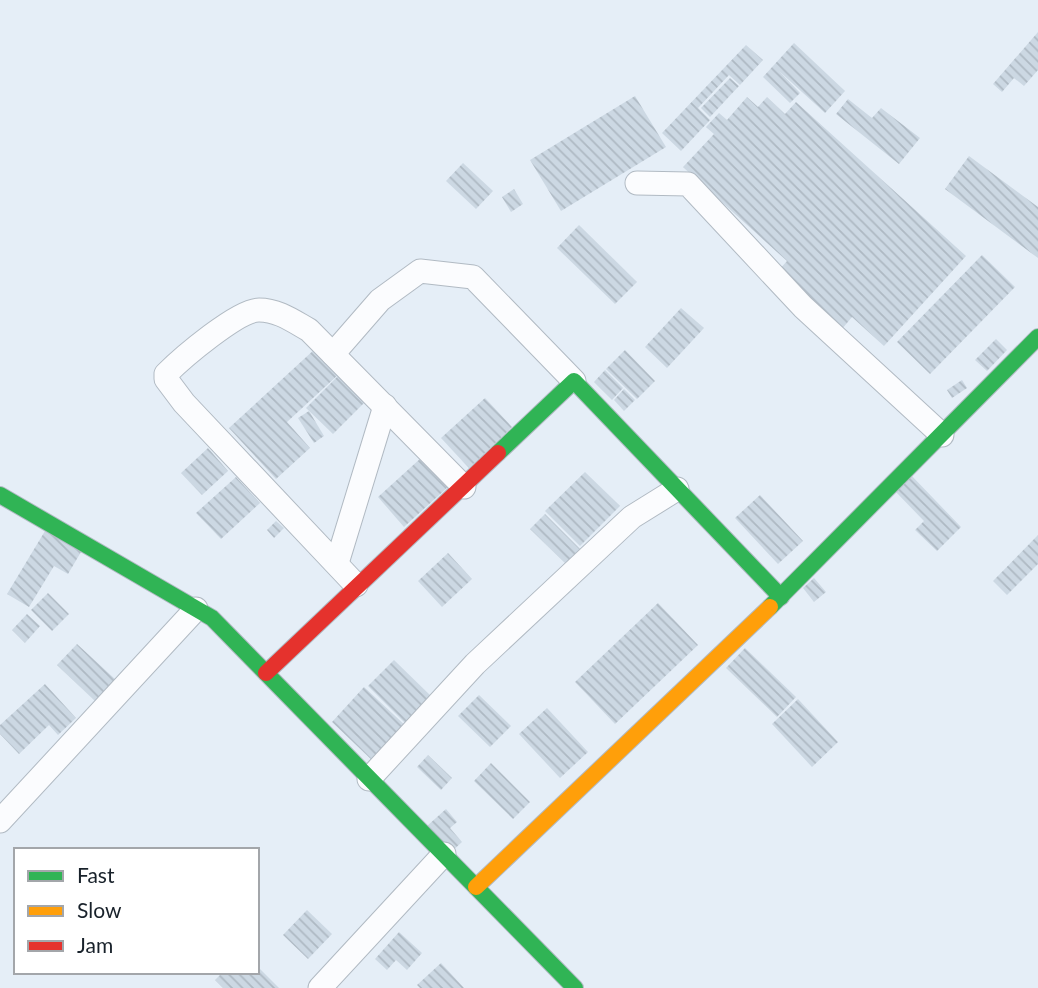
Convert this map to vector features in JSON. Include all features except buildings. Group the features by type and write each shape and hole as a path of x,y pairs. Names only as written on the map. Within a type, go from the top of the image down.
{"street":[{"path":"637,183 688,184 803,307 942,435"},
{"path":"333,354 380,300 420,271 473,277 780,597"},
{"path":"356,585 184,403 166,379 166,374 187,353 226,326 256,310 277,312 309,330 464,487"},
{"path":"476,887 780,597 1038,337"},
{"path":"267,673 407,536 464,487 574,381"},
{"path":"337,564 386,406"},
{"path":"369,779 475,664 632,517 677,489"},
{"path":"0,495 212,618 575,988"},
{"path":"0,821 196,608"},
{"path":"320,988 444,854"}],"traffic: fast":[{"path":"770,607 1038,337"},
{"path":"498,453 574,381 781,597"},
{"path":"0,495 212,618 575,988"}],"traffic: slow":[{"path":"476,887 770,607"}],"traffic: jam":[{"path":"266,673 498,453"}]}
